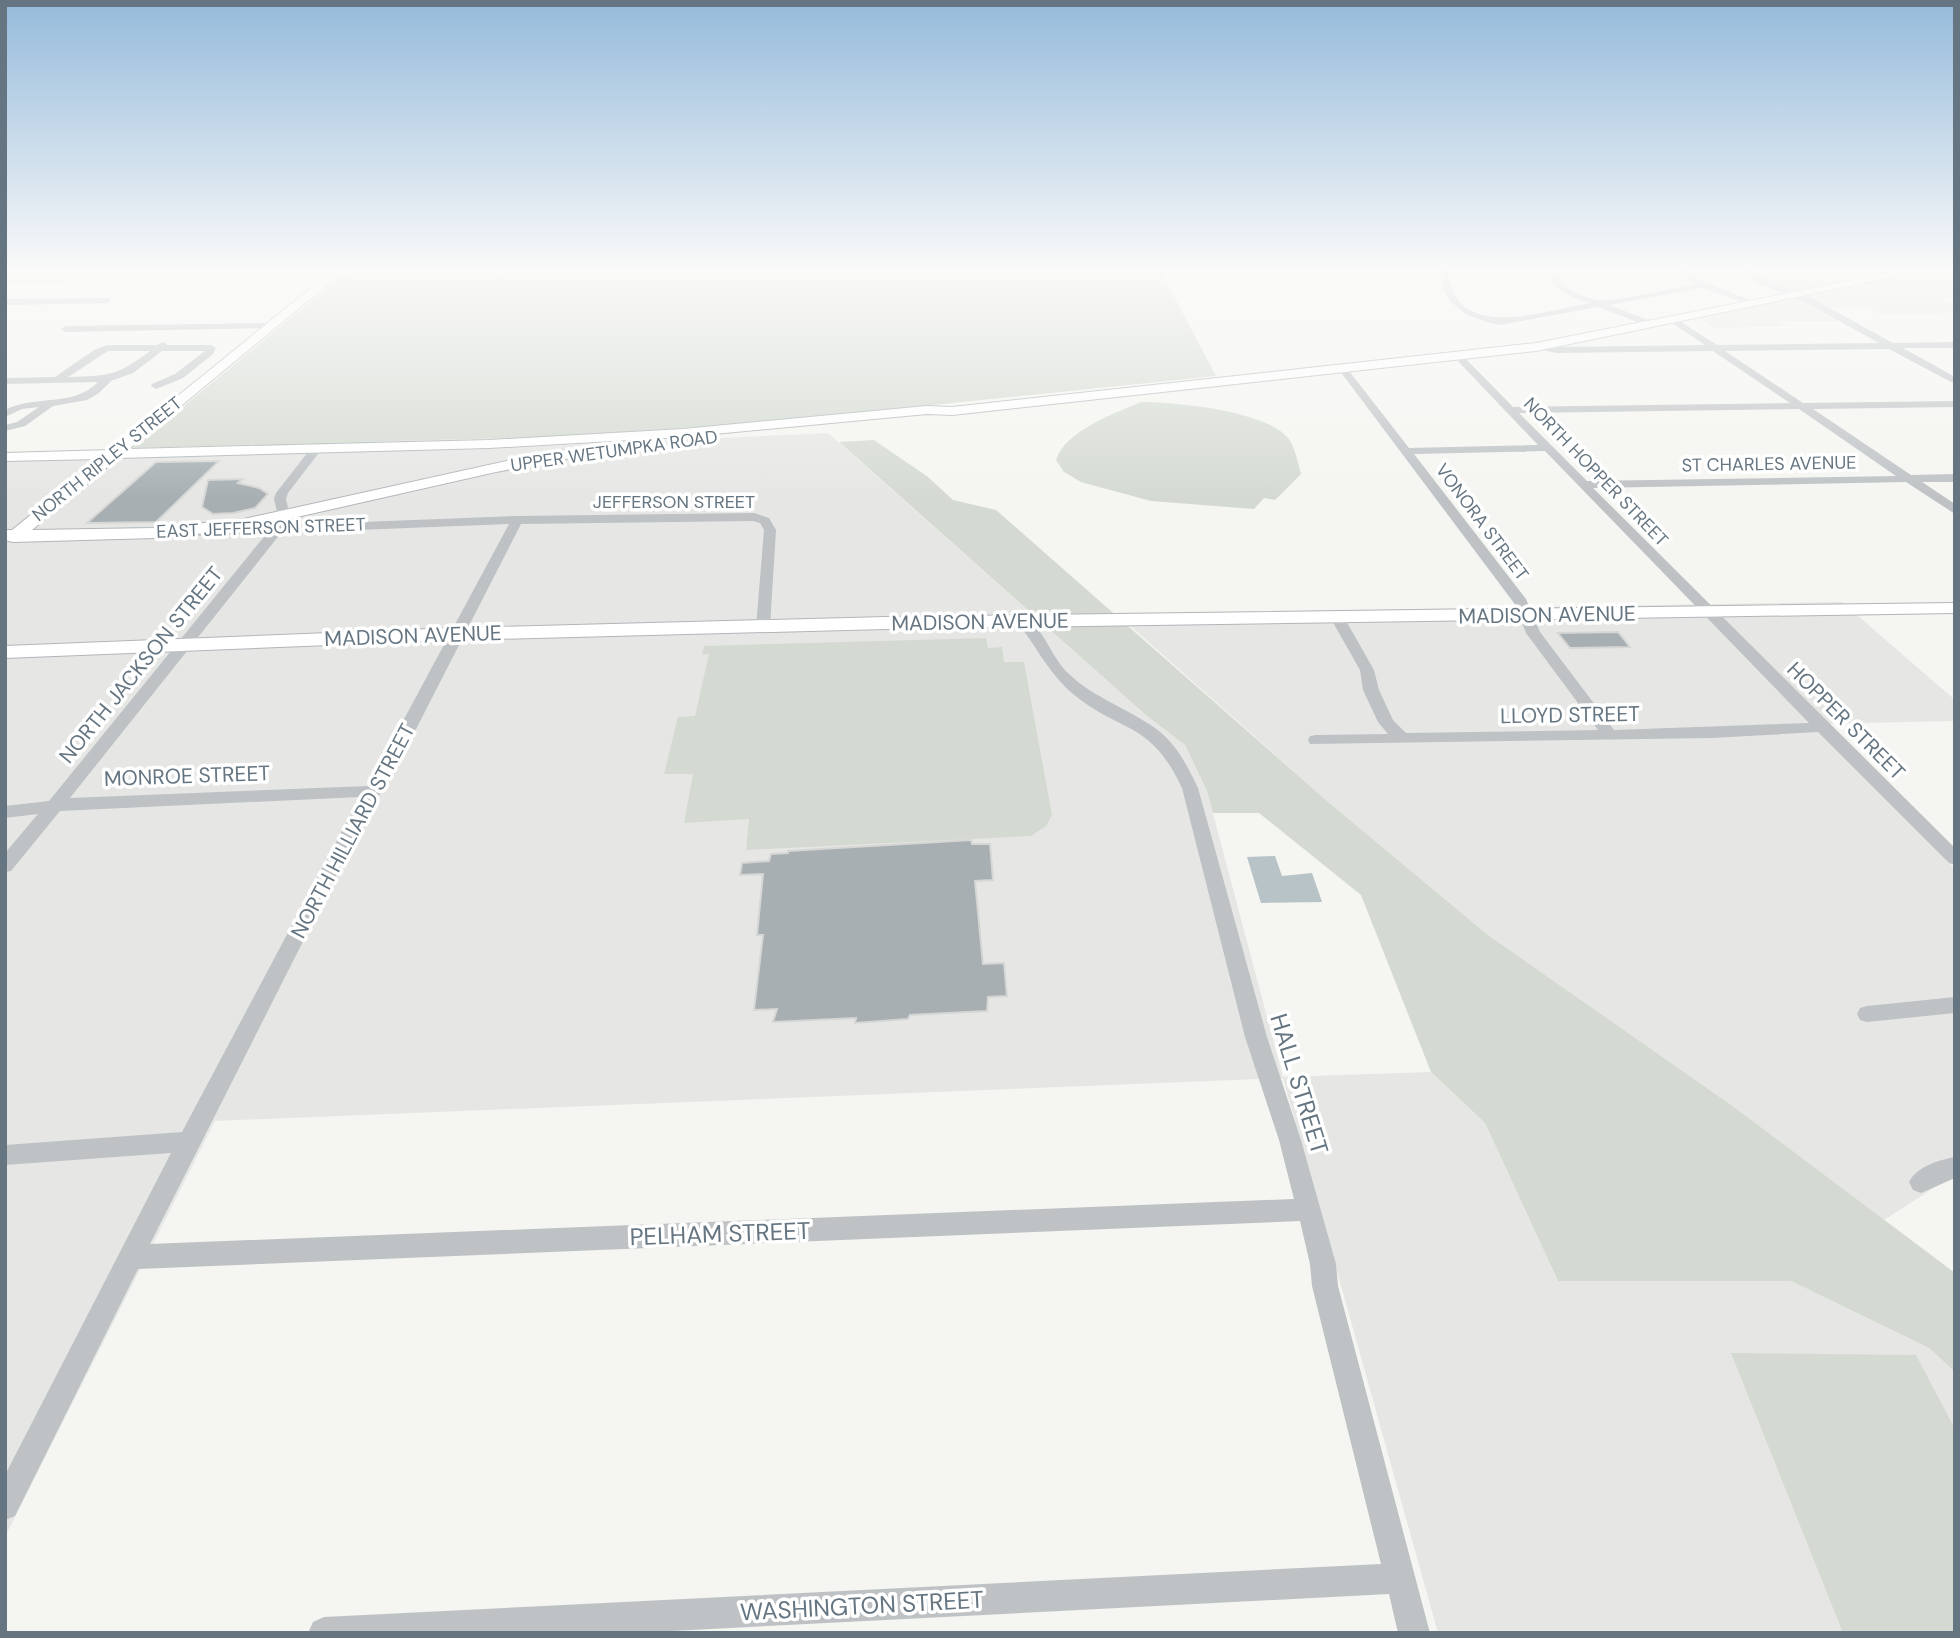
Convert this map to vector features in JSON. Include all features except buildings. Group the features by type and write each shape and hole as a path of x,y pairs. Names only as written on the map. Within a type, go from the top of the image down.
{"main road":[{"name":"NORTH RIPLEY STREET","path":"9,538 245,346"},
{"name":"UPPER WETUMPKA ROAD","path":"192,453 489,444 733,432 878,419 1539,346"},
{"name":"UPPER WETUMPKA ROAD","path":"154,532 280,523 505,465 733,432"},
{"path":"489,444 526,448 528,451 505,465"},
{"path":"5,457 192,453"},
{"name":"EAST JEFFERSON STREET","path":"9,538 154,532"},
{"name":"MADISON AVENUE","path":"5,652 456,634 763,626 1955,608"}],"street":[{"path":"1536,347 1556,350 1853,346"},
{"path":"1892,346 1955,381"},
{"path":"5,381 107,379 130,371 161,347"},
{"path":"57,380 101,350 161,347 208,347 212,350 179,376 156,386"},
{"path":"1717,348 1955,510"},
{"name":"NORTH HOPPER STREET","path":"1460,356 1707,612"},
{"name":"VONORA STREET","path":"1343,369 1521,602 1533,633 1610,734"},
{"path":"5,414 22,405 86,399 107,379"},
{"path":"5,428 21,424 49,404"},
{"path":"1512,410 1955,404"},
{"path":"1406,451 1548,448"},
{"name":"NORTH JACKSON STREET","path":"5,866 186,645 280,523 282,493 315,450"},
{"name":"ST CHARLES AVENUE","path":"1584,485 1955,478"},
{"name":"JEFFERSON STREET","path":"517,520 742,516 760,518 770,530 763,626"},
{"name":"EAST JEFFERSON STREET","path":"280,523 300,526 517,520"},
{"name":"NORTH HILLIARD STREET","path":"5,1506 189,1142 517,520"},
{"name":"HOPPER STREET","path":"1707,612 1955,859"},
{"path":"1338,619 1367,670 1371,690 1386,722 1402,739"},
{"name":"HALL STREET","path":"1023,621 1038,634 1051,664 1071,685 1149,730 1168,747 1182,768 1190,788 1256,1037 1290,1140 1415,1633"},
{"name":"LLOYD STREET","path":"1316,740 1824,727"},
{"name":"MONROE STREET","path":"5,812 78,803 372,791"},
{"path":"1867,1014 1955,1005"},
{"path":"5,1155 189,1142"},
{"path":"1921,1182 1945,1169 1955,1167"},
{"name":"PELHAM STREET","path":"132,1256 1308,1210"},
{"name":"WASHINGTON STREET","path":"324,1633 1400,1578"}],"shaded area":[{"path":"256,346 1200,346 1216,376 757,423 548,437 133,448"},
{"path":"1141,402 1197,406 1261,421 1288,438 1301,474 1275,500 1264,498 1254,509 1151,501 1081,482 1064,472 1056,460 1069,440 1092,424"},
{"path":"828,433 1147,716 1185,745 1207,791 1283,1077 1431,1072 1485,1123 1558,1281 1791,1281 1929,1348 1955,1372 1955,1633 1438,1633 1283,1078 215,1121 5,1537 5,460 483,449"},
{"path":"874,440 928,477 953,500 996,510 1327,801 1488,935 1734,1107 1955,1273 1955,1372 1929,1348 1791,1281 1558,1281 1485,1123 1431,1072 1361,895 1259,813 1213,813 1207,791 1185,745 1147,716 839,442"},
{"path":"1842,602 1955,700 1955,721 1813,724 1955,869 1955,1174 1884,1220 1734,1107 1488,935 1327,801 1117,614"},
{"path":"986,638 988,648 1002,647 1004,662 1024,662 1052,815 1046,826 1031,836 746,850 749,819 684,823 693,774 664,774 678,717 695,716 709,654 702,654 704,646"},
{"path":"1275,856 1282,876 1312,873 1322,902 1261,903 1247,857"},
{"path":"1731,1353 1916,1355 1955,1429 1955,1633 1843,1633"}]}
